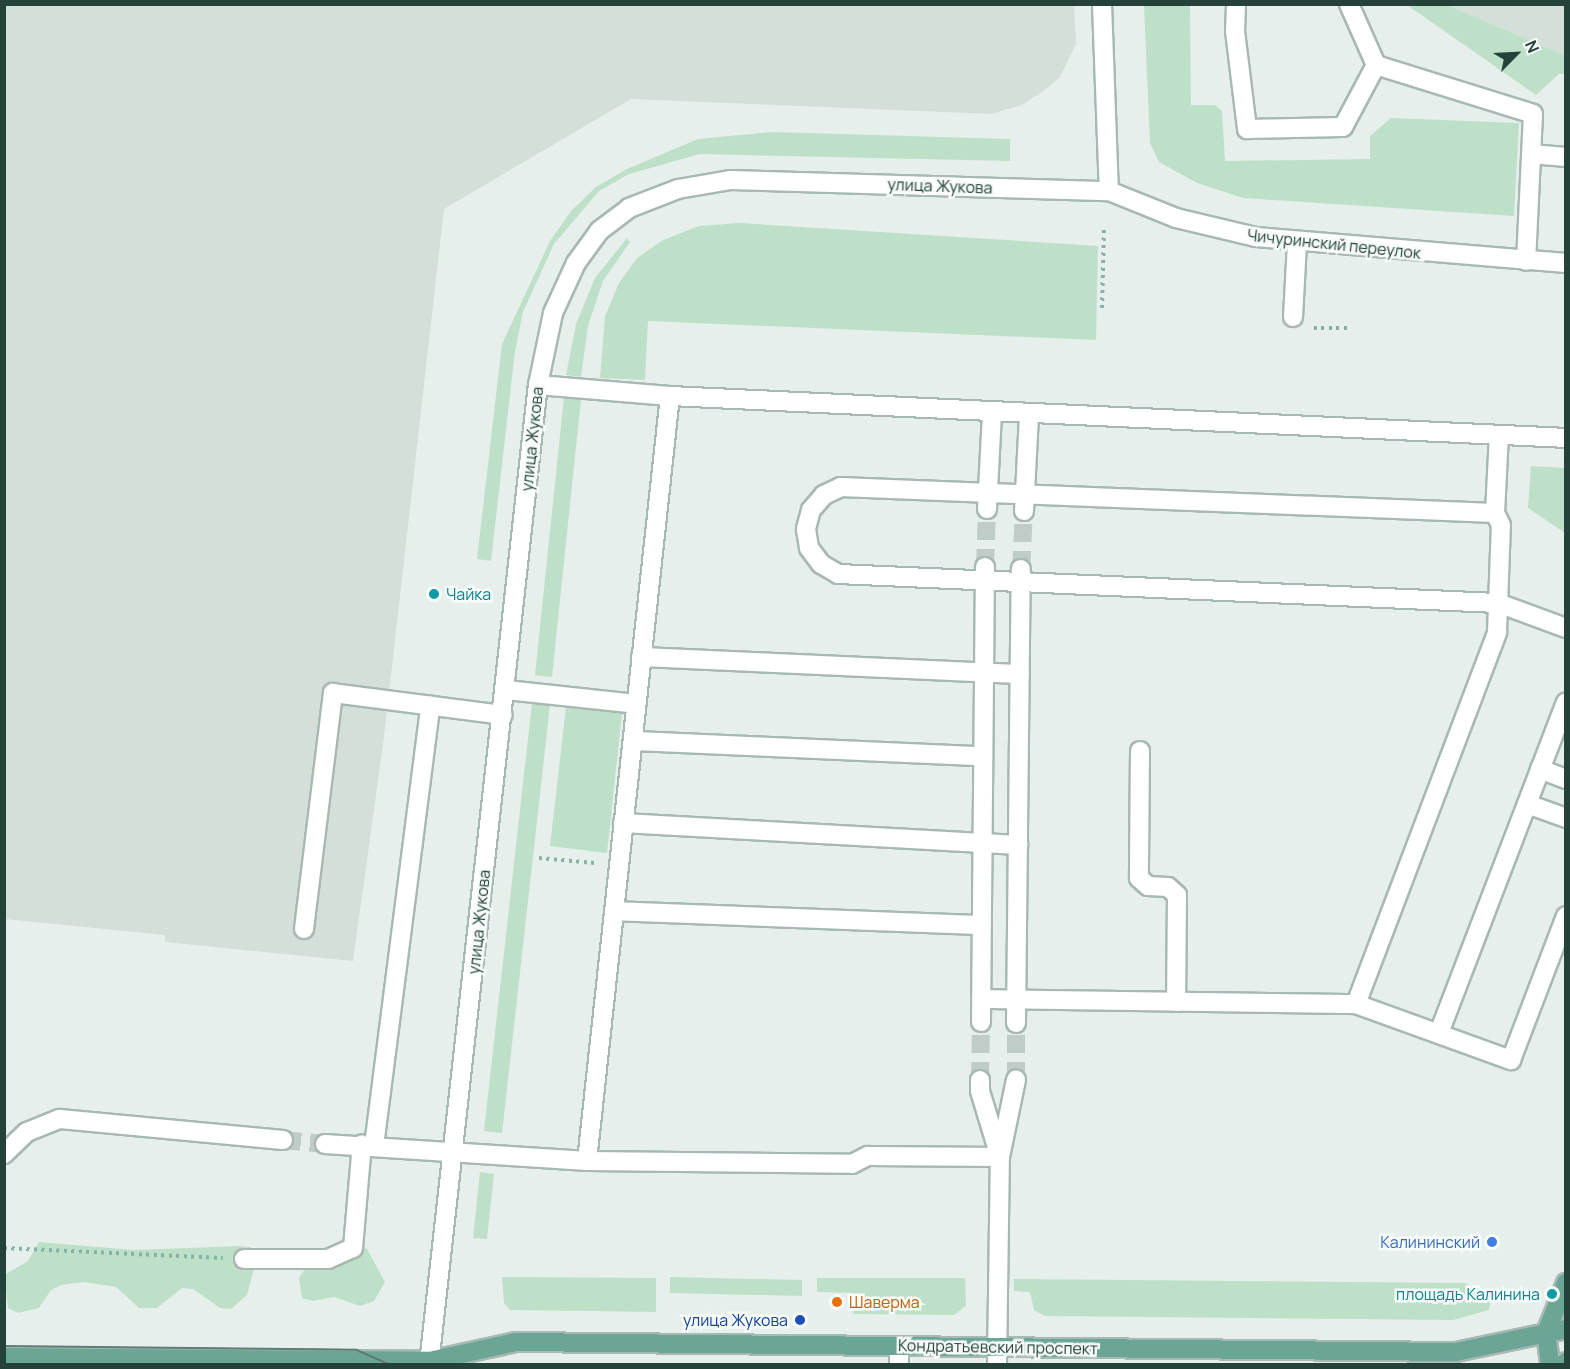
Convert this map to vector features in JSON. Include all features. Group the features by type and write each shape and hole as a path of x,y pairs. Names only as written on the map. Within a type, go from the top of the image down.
{"main road":[{"path":"1550,1365 1546,1333 1566,1283"},
{"name":"Кондратьевский проспект","path":"4,1358 129,1362 434,1363 516,1342 899,1346 997,1356 1456,1352 1566,1329"}],"street":[{"path":"1102,4 1109,190"},
{"path":"1236,4 1235,31 1247,129 1343,127 1376,65"},
{"path":"1349,4 1376,65 1533,114 1526,261"},
{"path":"1531,154 1566,157"},
{"name":"улица Жукова","path":"434,1363 453,1154 538,385 552,313 576,263 599,231 629,208 678,189 731,180 1109,190"},
{"name":"Чичуринский переулок","path":"1109,190 1176,218 1297,243 1566,263"},
{"path":"1293,317 1297,243"},
{"path":"538,385 670,396 992,413 1566,438"},
{"path":"587,1161 670,396"},
{"path":"988,501 992,413"},
{"path":"1025,503 1029,414"},
{"path":"1356,1004 1497,632 1501,525 1495,513 1499,435"},
{"path":"1495,513 1025,503 842,487 824,495 811,510 806,529 809,548 821,564 838,574 1022,575 1498,603 1566,628"},
{"path":"981,1022 985,574"},
{"path":"1016,1023 1022,575"},
{"path":"641,657 1020,674"},
{"path":"506,690 636,704"},
{"path":"304,929 333,693 503,715"},
{"path":"1439,1033 1566,703"},
{"path":"244,1259 328,1259 353,1248 430,706"},
{"path":"633,741 983,756"},
{"path":"1140,751 1139,878 1148,886 1168,887 1177,895 1176,1002"},
{"path":"1540,769 1566,779"},
{"path":"1527,804 1566,818"},
{"path":"624,823 1018,845"},
{"path":"614,911 982,925"},
{"path":"981,999 1356,1004 1511,1060 1566,916"},
{"path":"980,1080 980,1091 1000,1157"},
{"path":"997,1356 1000,1157 1016,1080"},
{"path":"4,1154 27,1132 60,1119 283,1140"},
{"path":"325,1144 587,1161 852,1164 868,1156 1000,1157"},
{"path":"898,1365 899,1346"}],"path":[{"path":"1102,308 1104,228"},
{"path":"1293,317 1311,327 1347,328"},
{"path":"539,858 619,866"},
{"path":"4,1248 244,1259"}],"shaded area":[{"path":"5,5 1074,5 1076,44 1060,77 1046,89 1022,105 991,114 631,99 444,209 384,737 353,961 165,942 165,935 5,919"},
{"path":"1447,5 1565,5 1565,55"}],"green space":[{"path":"1144,5 1190,5 1191,105 1215,105 1222,111 1225,161 1370,159 1370,136 1391,118 1519,123 1514,216 1243,198 1197,183 1159,162 1150,143"},
{"path":"1407,5 1447,5 1565,55 1565,74 1559,74 1536,95"},
{"path":"772,132 1010,139 1010,161 700,154 629,174 599,191 554,244 523,312 515,351 491,561 477,559 502,344 550,241 572,210 596,187 627,169 698,139"},
{"path":"740,223 1098,246 1096,340 648,321 645,380 600,378 605,316 619,283 637,258 663,240 699,226"},
{"path":"627,238 630,242 603,281 588,326 581,377 566,375 576,324 595,278"},
{"path":"564,397 581,399 552,677 535,675"},
{"path":"1531,466 1565,468 1565,533 1528,508"},
{"path":"532,703 550,705 502,1133 484,1131"},
{"path":"566,707 622,713 607,853 550,846"},
{"path":"480,1172 494,1174 487,1239 473,1238"},
{"path":"39,1242 134,1250 239,1246 250,1247 258,1254 247,1295 231,1309 220,1308 193,1289 182,1288 157,1308 139,1308 116,1287 84,1282 61,1285 51,1290 39,1308 18,1313 8,1308 4,1275 28,1261"},
{"path":"357,1244 367,1249 385,1282 374,1301 360,1306 334,1297 313,1301 302,1298 299,1278 305,1269"},
{"path":"502,1277 656,1278 656,1312 510,1310 504,1303"},
{"path":"670,1277 802,1280 802,1296 670,1293"},
{"path":"817,1278 965,1278 966,1306 954,1315 853,1314 853,1293 817,1292"},
{"path":"1014,1279 1464,1283 1492,1294 1489,1310 1453,1320 1045,1316 1034,1310 1030,1292 1014,1291"}],"tunnel":[{"path":"985,567 987,509"},
{"path":"1021,569 1024,511"},
{"path":"980,1080 981,1022"},
{"path":"1016,1023 1016,1080"},
{"path":"283,1140 325,1144"}],"tram line":[{"path":"4,1346 357,1350 388,1364"}],"place":[{"name":"Чайка","path":"434,594"},
{"name":"Калининский","path":"1492,1242"},
{"name":"площадь Калинина","path":"1552,1294"},
{"name":"Шаверма","path":"837,1302"},
{"name":"улица Жукова","path":"800,1320"}]}
